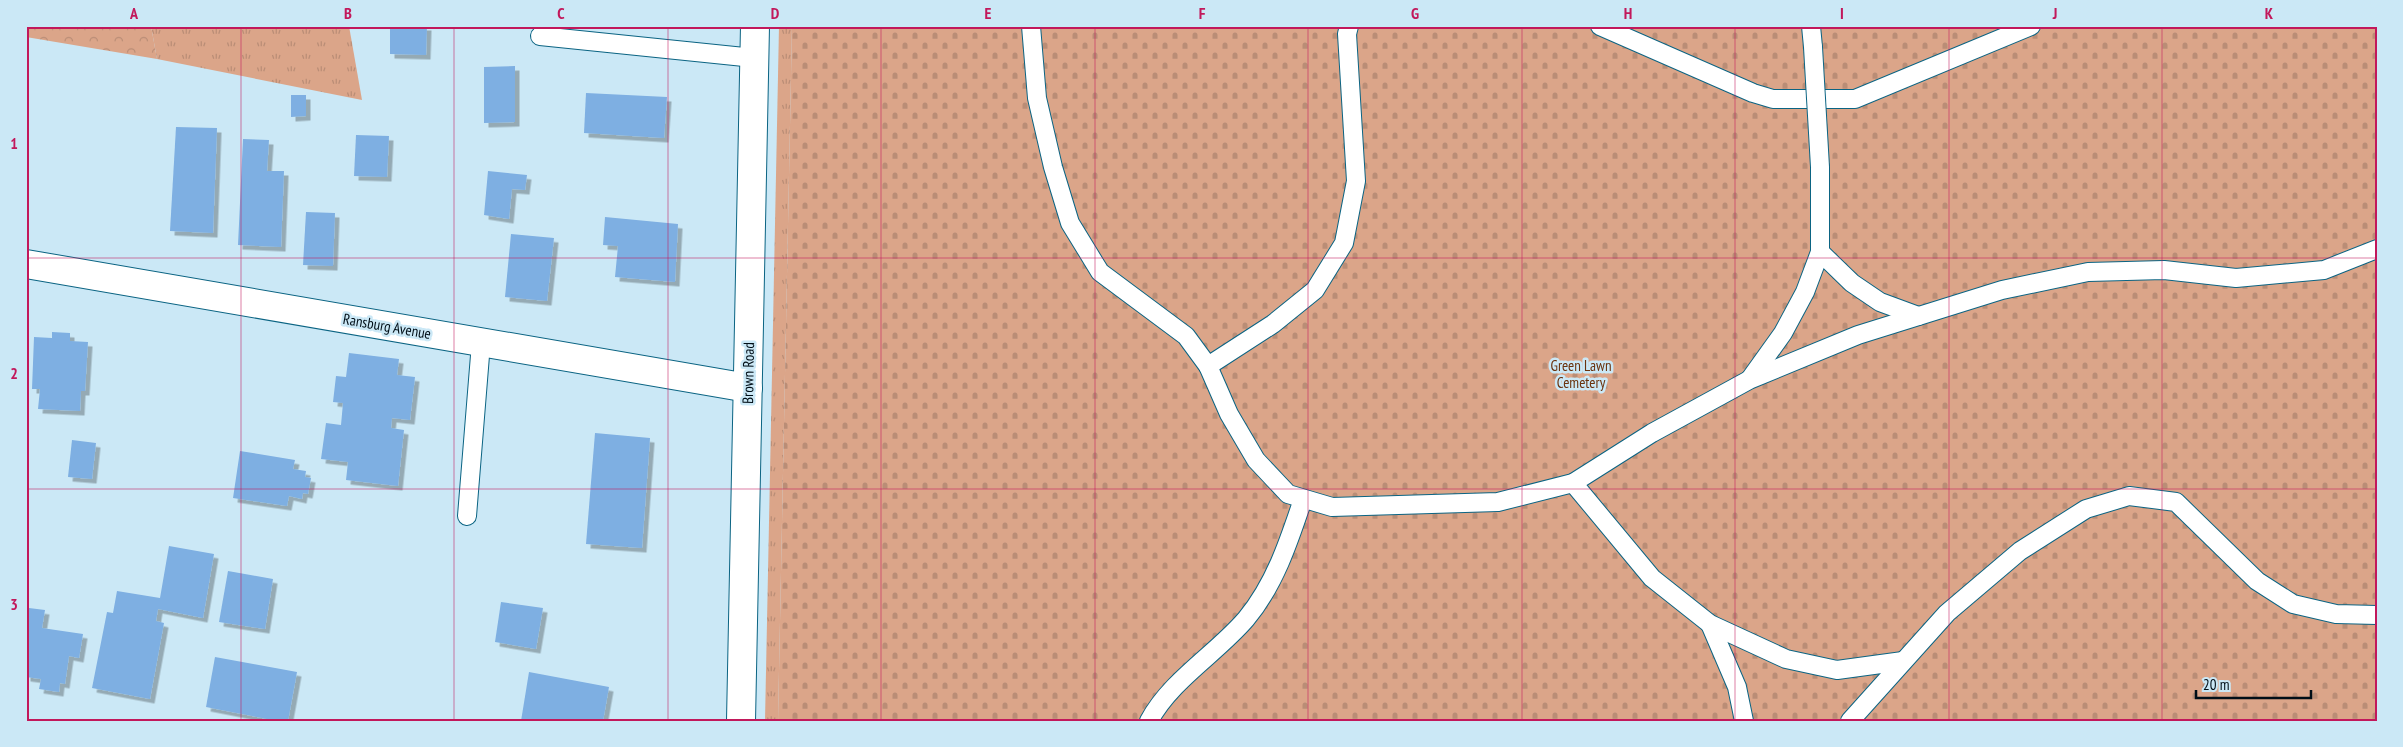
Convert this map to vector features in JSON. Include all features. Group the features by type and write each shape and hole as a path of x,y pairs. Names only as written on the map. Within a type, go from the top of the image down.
{"street":[{"name":"Brown Road","path":"741,721 755,26"},
{"name":"Ransburg Avenue","path":"26,264 748,388"}],"lane":[{"path":"1031,26 1037,98 1053,167 1070,223 1100,272 1186,336 1208,366 1229,414 1256,460 1288,494 1332,507 1498,502 1572,483 1652,433 1749,380 1858,334 2002,290 2088,272 2164,270 2236,278 2324,270 2377,249"},
{"path":"1208,366 1273,324 1316,290 1344,243 1356,182 1347,34 1349,26"},
{"path":"1600,26 1753,93 1773,99 1782,99 1854,98 2031,26"},
{"path":"1749,380 1783,333 1805,292 1820,252 1820,167 1811,26"},
{"path":"540,36 754,58"},
{"path":"1820,252 1852,283 1880,302 1918,316"},
{"path":"467,516 481,342"},
{"path":"1572,483 1652,578 1710,624 1786,659 1837,670 1903,661"},
{"path":"1850,721 1948,613 2020,551 2086,509 2129,496 2176,502 2257,581 2293,604 2336,614 2377,615"},
{"path":"1149,721 1159,703 1247,618 1281,563 1303,499"},
{"path":"1710,624 1737,687 1744,721"}],"green space":[{"path":"26,26 151,26 157,59 26,37"},
{"path":"151,26 349,26 362,100 157,59"},
{"path":"779,26 792,26 778,721 765,721"},
{"name":"Green Lawn Cemetery","path":"792,26 2377,26 2377,721 778,721"}],"building":[{"path":"390,26 427,26 426,55 390,54"},
{"path":"515,66 515,122 484,123 484,67"},
{"path":"586,93 667,97 664,138 584,133"},
{"path":"291,95 306,95 306,116 291,117"},
{"path":"176,127 217,128 213,233 170,231"},
{"path":"356,135 389,136 387,177 354,176"},
{"path":"243,139 269,140 267,171 284,171 281,247 238,245"},
{"path":"488,171 527,175 525,190 512,189 509,219 484,215"},
{"path":"306,212 335,213 333,266 303,265"},
{"path":"605,217 678,224 675,282 615,277 618,246 603,245"},
{"path":"511,234 554,238 547,301 505,297"},
{"path":"52,332 70,333 70,341 88,342 85,391 81,391 80,411 38,409 40,389 32,389 34,337 52,338"},
{"path":"349,353 399,359 397,375 415,377 410,420 392,418 391,428 404,430 398,486 346,480 348,462 321,459 326,423 341,425 343,403 333,402 336,376 346,377"},
{"path":"595,433 650,438 642,548 586,544"},
{"path":"72,440 96,443 92,479 68,477"},
{"path":"240,451 295,460 293,469 306,471 305,477 311,478 308,494 303,493 302,499 289,496 287,506 233,498"},
{"path":"169,546 214,554 203,618 158,609 156,621 164,623 150,699 92,688 107,612 113,613 117,591 160,598"},
{"path":"228,571 273,579 265,629 219,622"},
{"path":"501,602 543,608 536,649 495,642"},
{"path":"29,608 45,610 42,628 83,634 79,658 69,656 65,684 60,683 59,692 39,689 41,679 26,677 26,622"},
{"path":"215,657 297,672 288,721 277,721 206,707"},
{"path":"529,672 609,687 603,721 521,721"}]}
